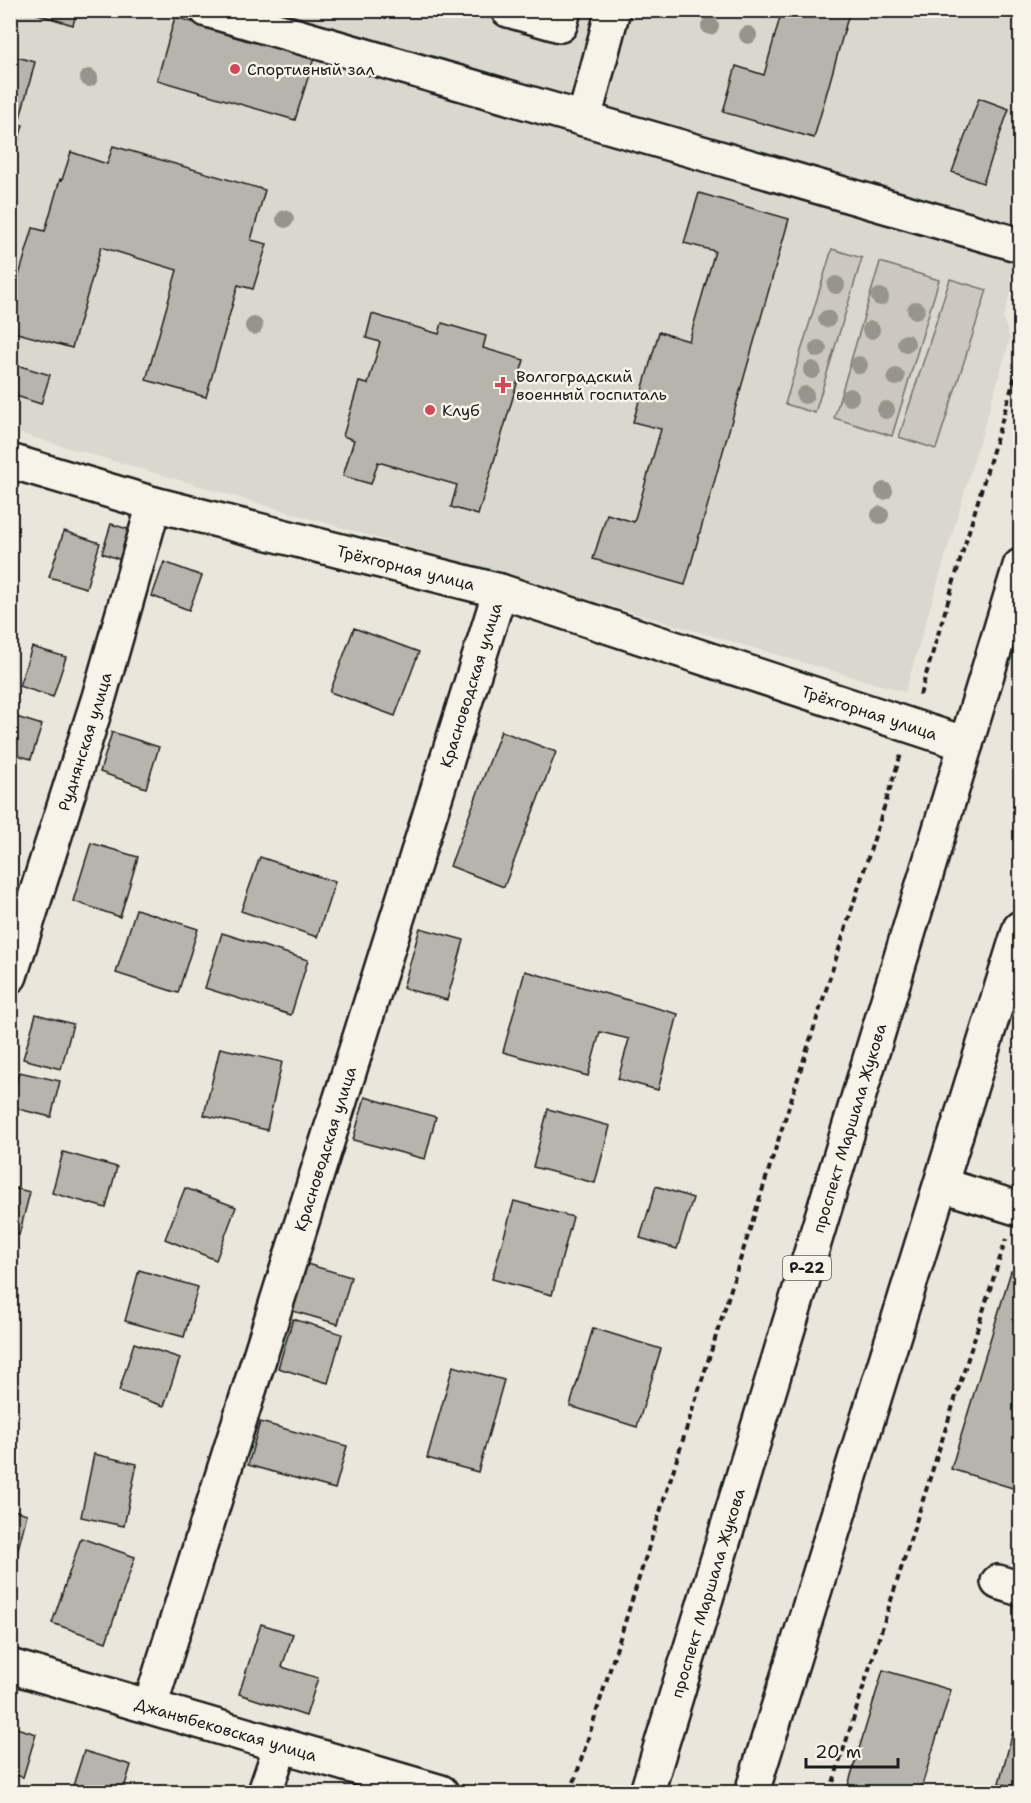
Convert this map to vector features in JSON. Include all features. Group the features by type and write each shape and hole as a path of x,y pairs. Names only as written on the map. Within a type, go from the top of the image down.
{"main road":[{"path":"207,10 1020,245"},
{"path":"508,10 560,25 564,10"},
{"path":"584,119 613,10"},
{"name":"Трёхгорная улица","path":"10,461 153,504 500,591 966,744"},
{"name":"Руднянская улица","path":"10,976 99,697 153,504"},
{"name":"проспект Маршала Жукова","path":"647,1792 1020,566"},
{"name":"Красноводская улица","path":"150,1706 500,591"},
{"path":"752,1792 1020,928"},
{"path":"942,1185 1018,1208"},
{"name":"Джаныбековская улица","path":"10,1666 441,1792"},
{"path":"265,1792 281,1745"}],"path":[{"path":"571,1792 910,726 1020,360"},
{"path":"830,1792 1018,1208"}],"shaded area":[{"name":"Волгоградский военный госпиталь","path":"10,11 1020,11 1020,260 1003,318 1010,339 905,692 11,431"},
{"path":"832,249 862,258 815,413 785,404"},
{"path":"880,262 939,280 892,436 834,418"},
{"path":"950,279 987,290 936,449 899,437"}],"building":[{"path":"24,10 77,10 73,25"},
{"path":"782,10 850,10 814,138 723,112 736,66 764,75"},
{"name":"Спортивный зал","path":"175,17 314,58 295,120 157,80"},
{"path":"10,55 35,62 20,118 10,115"},
{"path":"979,98 1009,109 983,183 952,172"},
{"path":"10,122 23,125 10,170"},
{"path":"113,146 265,190 251,240 267,244 253,289 238,285 206,397 146,380 177,270 101,247 72,348 10,331 10,306 33,228 45,231 60,179 62,180 71,152 107,164"},
{"path":"699,193 789,219 685,585 593,559 607,514 634,522 661,429 633,422 659,332 689,341 715,251 684,243"},
{"name":"Клуб","path":"372,314 439,334 442,323 486,336 483,348 524,360 478,515 451,507 457,485 378,462 371,484 343,476 354,440 343,436 359,382 368,384 380,342 366,338"},
{"path":"10,363 50,375 41,404 10,394"},
{"path":"111,524 131,530 121,560 102,553"},
{"path":"64,531 100,543 86,588 49,577"},
{"path":"164,562 202,576 189,610 152,596"},
{"path":"354,628 419,652 395,716 330,692"},
{"path":"32,647 66,657 53,697 19,686"},
{"path":"10,715 42,725 31,759 10,753"},
{"path":"501,731 556,752 504,887 450,866"},
{"path":"112,732 159,747 146,788 100,772"},
{"path":"91,843 138,857 120,917 73,901"},
{"path":"260,857 335,882 317,937 241,911"},
{"path":"136,909 198,929 178,993 116,973"},
{"path":"420,928 464,940 447,1000 403,988"},
{"path":"222,933 308,960 291,1015 205,988"},
{"path":"525,971 678,1014 658,1090 618,1079 629,1039 600,1032 588,1076 503,1052"},
{"path":"36,1014 73,1024 61,1069 23,1059"},
{"path":"220,1048 282,1062 267,1130 204,1115"},
{"path":"19,1072 60,1081 51,1117 10,1107"},
{"path":"365,1097 436,1117 425,1159 353,1140"},
{"path":"548,1109 610,1126 595,1183 533,1167"},
{"path":"63,1152 117,1167 106,1208 52,1193"},
{"path":"656,1186 693,1198 677,1249 640,1238"},
{"path":"10,1187 30,1192 19,1235 10,1233"},
{"path":"185,1188 236,1207 216,1260 165,1239"},
{"path":"514,1201 573,1217 552,1295 492,1279"},
{"path":"300,1262 351,1277 338,1324 286,1309"},
{"path":"139,1270 198,1287 184,1337 125,1321"},
{"path":"1011,1271 1020,1274 1019,1490 951,1469"},
{"path":"293,1319 342,1334 328,1383 278,1368"},
{"path":"593,1328 661,1349 637,1427 570,1406"},
{"path":"134,1343 180,1358 164,1406 119,1391"},
{"path":"453,1366 504,1380 478,1472 427,1458"},
{"path":"260,1422 347,1446 335,1489 248,1465"},
{"path":"94,1454 137,1464 124,1526 81,1517"},
{"path":"10,1509 27,1514 10,1581"},
{"path":"81,1538 135,1557 106,1642 52,1623"},
{"path":"261,1624 293,1634 282,1667 318,1678 306,1716 239,1694"},
{"path":"883,1670 951,1690 920,1792 846,1792"},
{"path":"10,1726 36,1734 23,1777 10,1774"},
{"path":"1013,1732 1020,1734 1020,1789 999,1783"},
{"path":"84,1751 131,1765 123,1792 83,1792 72,1789"}],"place":[{"name":"Спортивный зал","path":"235,69"},
{"name":"Волгоградский военный госпиталь","path":"503,385"},
{"name":"Клуб","path":"430,410"}]}
